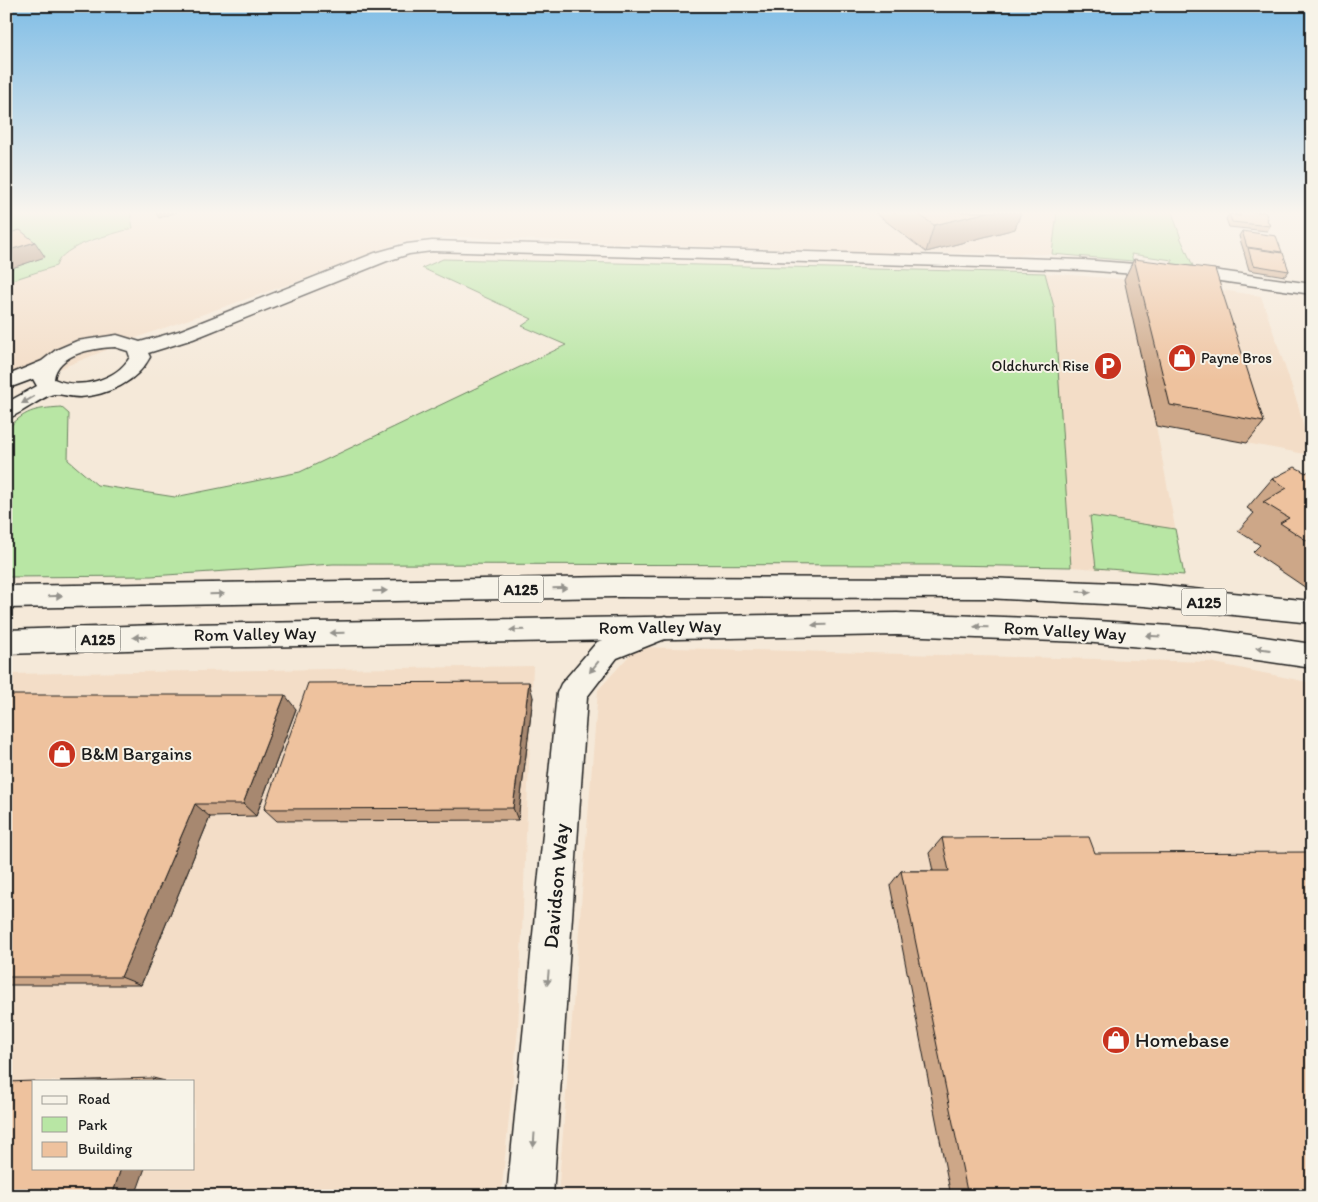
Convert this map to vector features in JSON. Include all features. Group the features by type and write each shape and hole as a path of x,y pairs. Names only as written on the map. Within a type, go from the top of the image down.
{"street":[{"path":"139,348 186,335 353,268"},
{"path":"1120,268 1213,276 1312,289"},
{"path":"6,383 48,366 67,352 99,342 116,340 131,343 139,348 142,355 132,370 106,384 78,391 67,391 50,387 45,383 43,378 48,366"},
{"path":"6,412 50,387"},
{"name":"A125","path":"6,597 616,587 986,588 1144,595 1312,612"},
{"name":"Rom Valley Way","path":"6,642 189,636 897,624 1083,631 1201,640 1312,656"},
{"name":"Davidson Way","path":"530,1196 572,693 607,650 665,627"}],"shaded area":[{"path":"49,268 332,268 144,335 6,390 6,282"},
{"path":"1045,273 1175,283 1261,296 1299,408 1310,455 1156,426 1184,575 1071,567 1054,307"},
{"path":"637,647 1210,662 1312,683 1312,1196 558,1196 598,690"},
{"path":"533,666 518,1029 501,1196 6,1196 6,674"}],"green space":[{"path":"12,268 49,268 6,282 6,270"},
{"path":"422,268 834,268 1045,273 1054,307 1071,567 333,564 151,576 6,577 6,430 25,414 37,410 61,407 69,414 68,460 97,485 175,497 300,472 566,345 522,326 532,319"},
{"path":"1090,516 1175,529 1184,575 1096,568"}],"building":[{"name":"Payne Bros","path":"1136,268 1215,269 1264,422 1170,405"},
{"path":"1272,268 1288,268 1289,271"},
{"path":"1295,467 1306,473 1312,469 1312,544 1280,523 1289,518 1263,502 1287,488 1272,479"},
{"path":"529,682 513,808 264,809 308,683"},
{"path":"6,695 285,695 243,804 195,804 121,977 6,977"},
{"name":"Homebase","path":"1089,837 1095,853 1312,852 1312,1196 968,1196 901,871 949,871 942,838"},
{"path":"153,1078 152,1080 91,1080"},
{"path":"32,1081 32,1170 120,1170 112,1196 6,1196 6,1082"}],"place":[{"name":"Payne Bros","path":"1182,358"},
{"name":"Oldchurch Rise","path":"1108,366"},
{"name":"B&M Bargains","path":"62,754"},
{"name":"Homebase","path":"1116,1040"}]}
